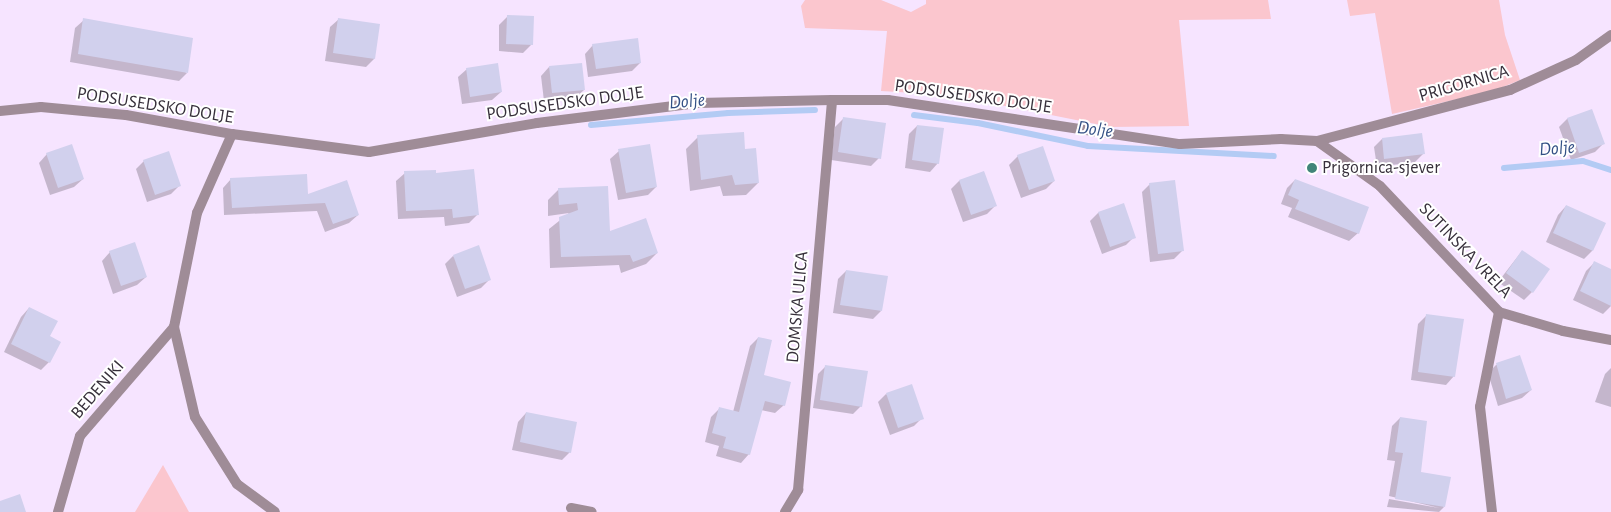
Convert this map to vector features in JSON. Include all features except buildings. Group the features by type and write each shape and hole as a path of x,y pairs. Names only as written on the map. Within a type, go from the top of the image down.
{"street":[{"name":"PRIGORNICA","path":"1317,142 1510,90 1576,60 1611,35"},
{"name":"PODSUSEDSKO DOLJE","path":"0,111 41,107 88,111 232,134 369,152 537,123 698,103 832,100 888,100 1180,144 1281,139 1317,142"},
{"name":"DOMSKA ULICA","path":"785,512 798,490 832,100"},
{"path":"232,134 197,213 174,327 195,418 237,484 275,512"},
{"name":"SUTINSKA VRELA","path":"1317,142 1380,186 1499,312 1563,331 1611,340"},
{"path":"1492,512 1480,407 1499,312"},
{"name":"BEDENIKI","path":"58,512 80,436 174,327"},
{"path":"571,508 592,512"}],"shaded area":[{"path":"805,0 881,0 911,12 926,4 926,0 1268,0 1271,19 1179,20 1189,126 1111,127 950,95 881,91 887,31 805,28 801,6"},
{"path":"1347,0 1499,0 1505,35 1520,80 1493,91 1392,114 1375,13 1350,16"},
{"path":"163,465 189,512 135,512"}],"waterway":[{"name":"Dolje","path":"591,125 728,113 815,110"},
{"name":"Dolje","path":"914,115 978,123 1088,146 1274,156"},
{"name":"Dolje","path":"1504,168 1583,161 1611,170"}],"place":[{"name":"Prigornica-sjever","path":"1312,168"}]}
